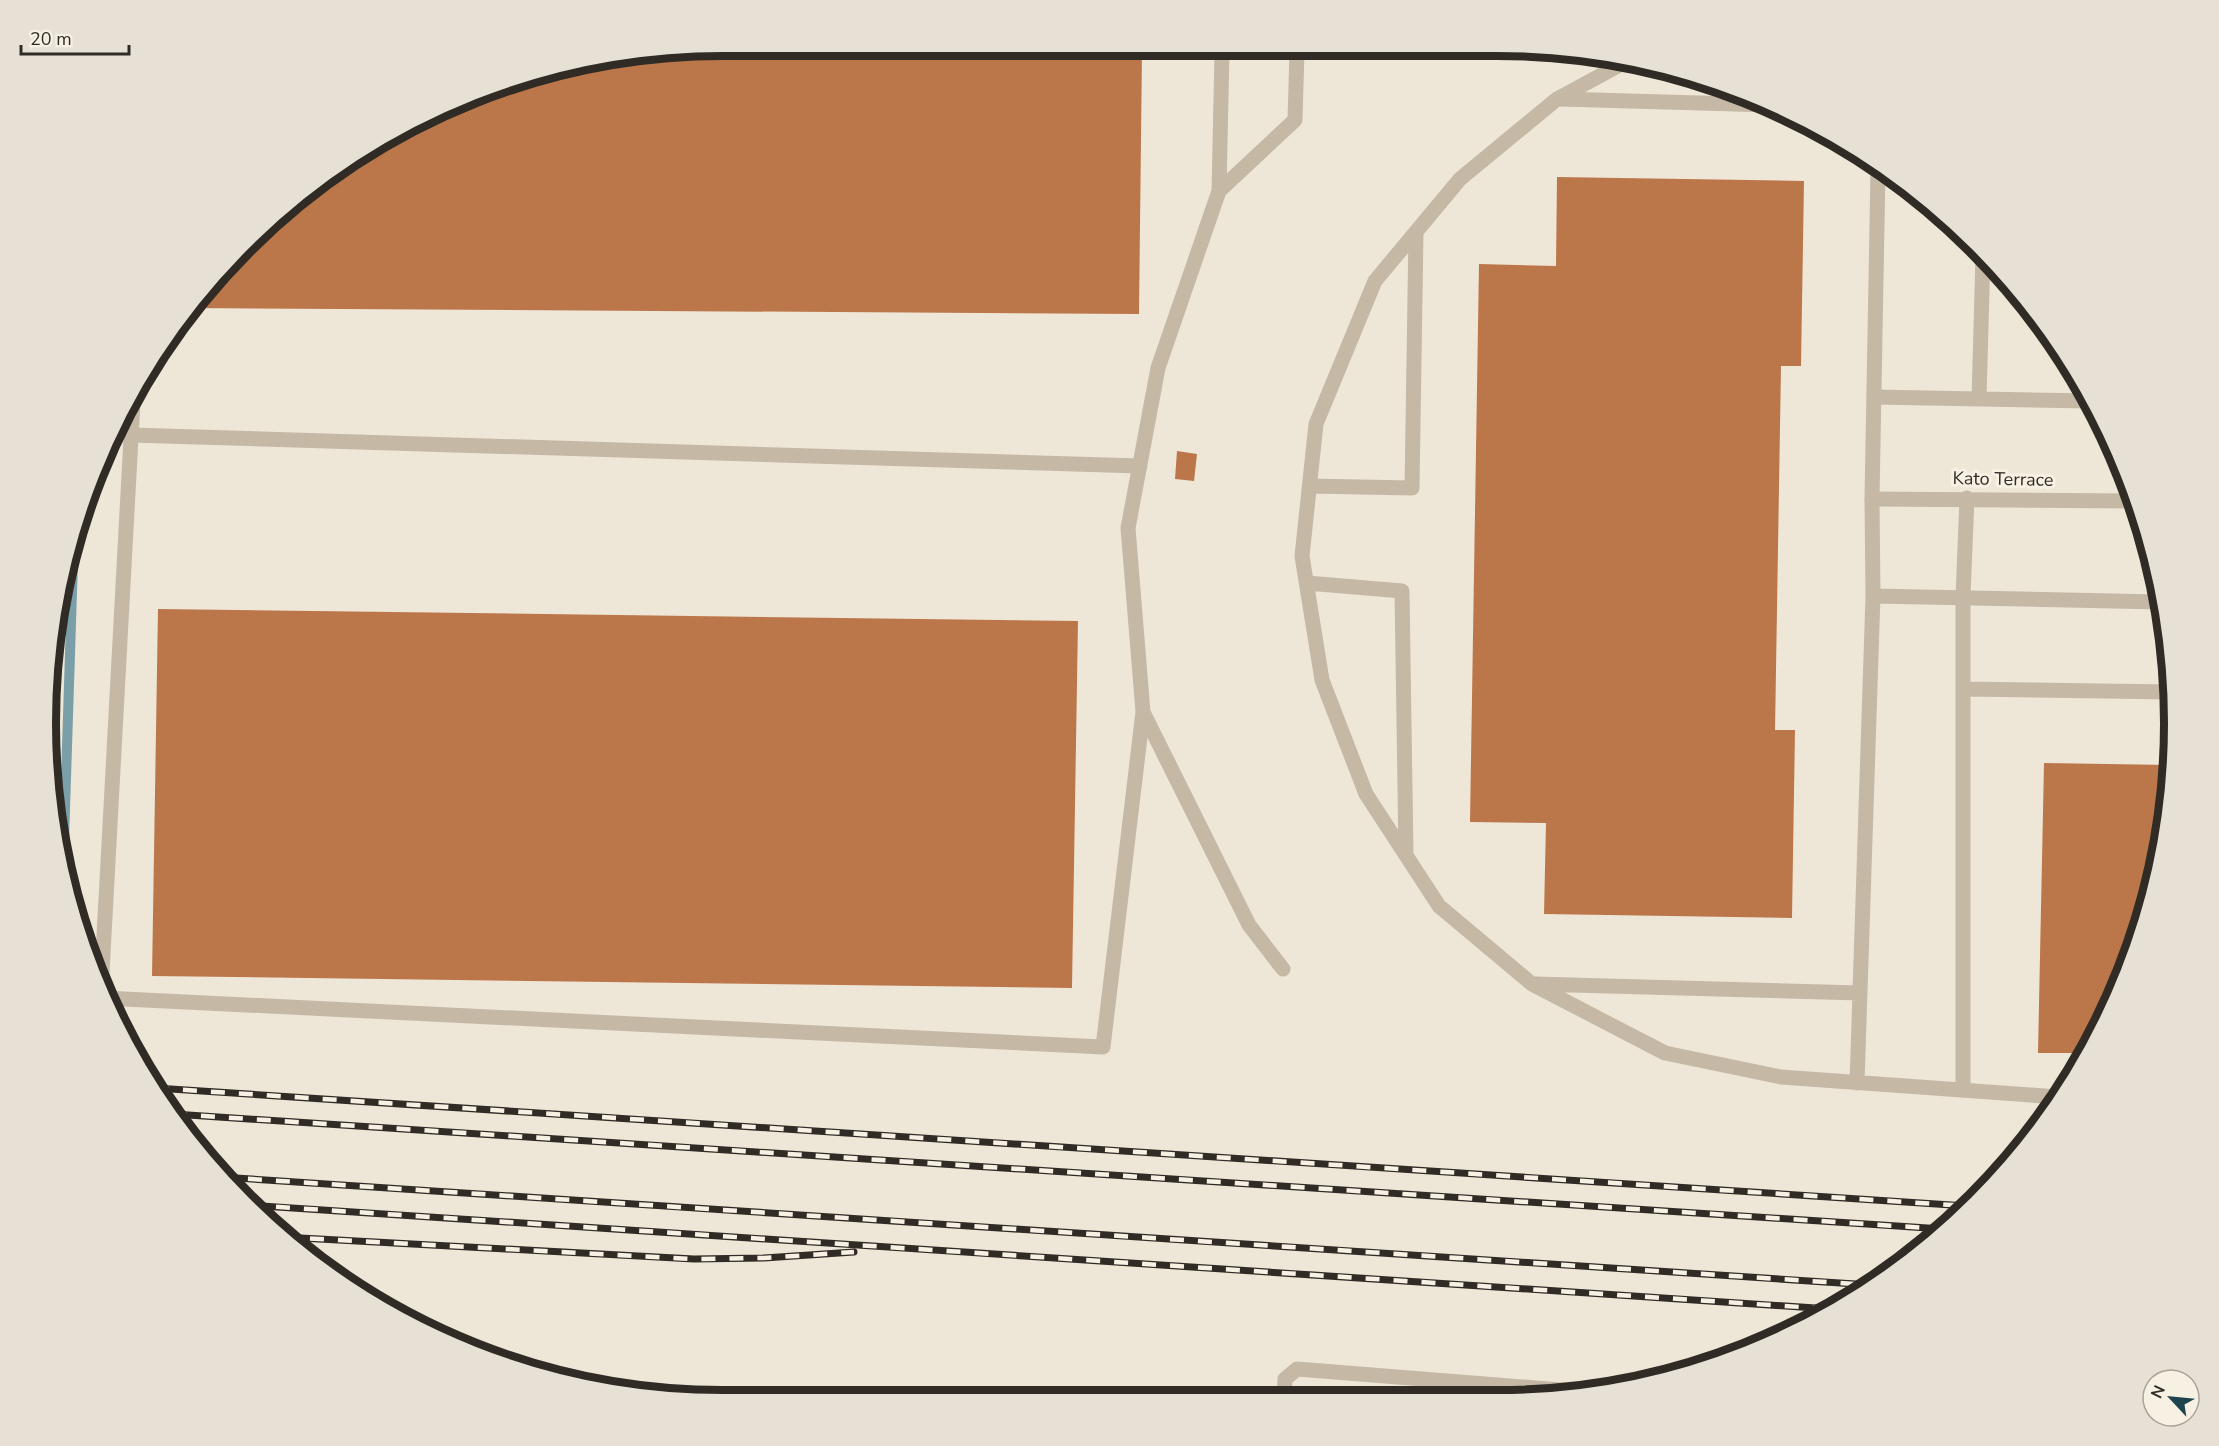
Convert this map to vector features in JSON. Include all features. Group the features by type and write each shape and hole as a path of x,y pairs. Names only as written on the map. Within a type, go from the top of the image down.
{"street":[{"path":"115,999 1103,1047 1143,712 1128,528 1158,368 1219,191 1222,56"},
{"path":"1219,191 1294,120 1297,56"},
{"path":"1617,67 1557,99 1460,178 1375,281 1316,424 1302,556 1322,680 1366,794 1439,906 1532,984 1665,1053 1781,1077 2049,1096"},
{"path":"1557,99 1747,104"},
{"path":"1857,1083 1873,596 1872,499 1878,176"},
{"path":"1310,486 1412,488 1416,232"},
{"path":"1979,399 1983,267"},
{"path":"1874,397 2080,401"},
{"path":"102,968 132,413"},
{"path":"131,435 1140,466"},
{"path":"1963,1090 1963,597 1968,498"},
{"name":"Kato Terrace","path":"1872,499 2125,501"},
{"path":"1307,583 1402,591 1406,854"},
{"path":"1873,596 2152,602"},
{"path":"1964,688 2163,692"},
{"path":"1143,712 1249,925 1283,969"},
{"path":"1532,984 1860,993"},
{"path":"1284,1390 1285,1379 1297,1369 1544,1389"}],"building":[{"path":"1142,56 1139,314 200,308 251,251 283,221 352,168 428,124 468,106 550,78 636,61 679,57"},
{"path":"1557,177 1804,181 1801,366 1781,366 1775,730 1795,730 1792,918 1544,914 1546,823 1470,822 1479,264 1556,266"},
{"path":"1177,451 1197,454 1194,481 1175,479"},
{"path":"158,609 1078,621 1072,988 152,976"},
{"path":"2044,763 2162,765 2151,853 2141,896 2113,978 2076,1053 2038,1053"}],"waterway":[{"path":"64,830 73,573"}],"railway":[{"path":"165,1089 1957,1205"},
{"path":"183,1115 1932,1228"},
{"path":"235,1178 1857,1284"},
{"path":"263,1206 1817,1308"},
{"path":"299,1238 694,1259 764,1258 854,1252"}]}
